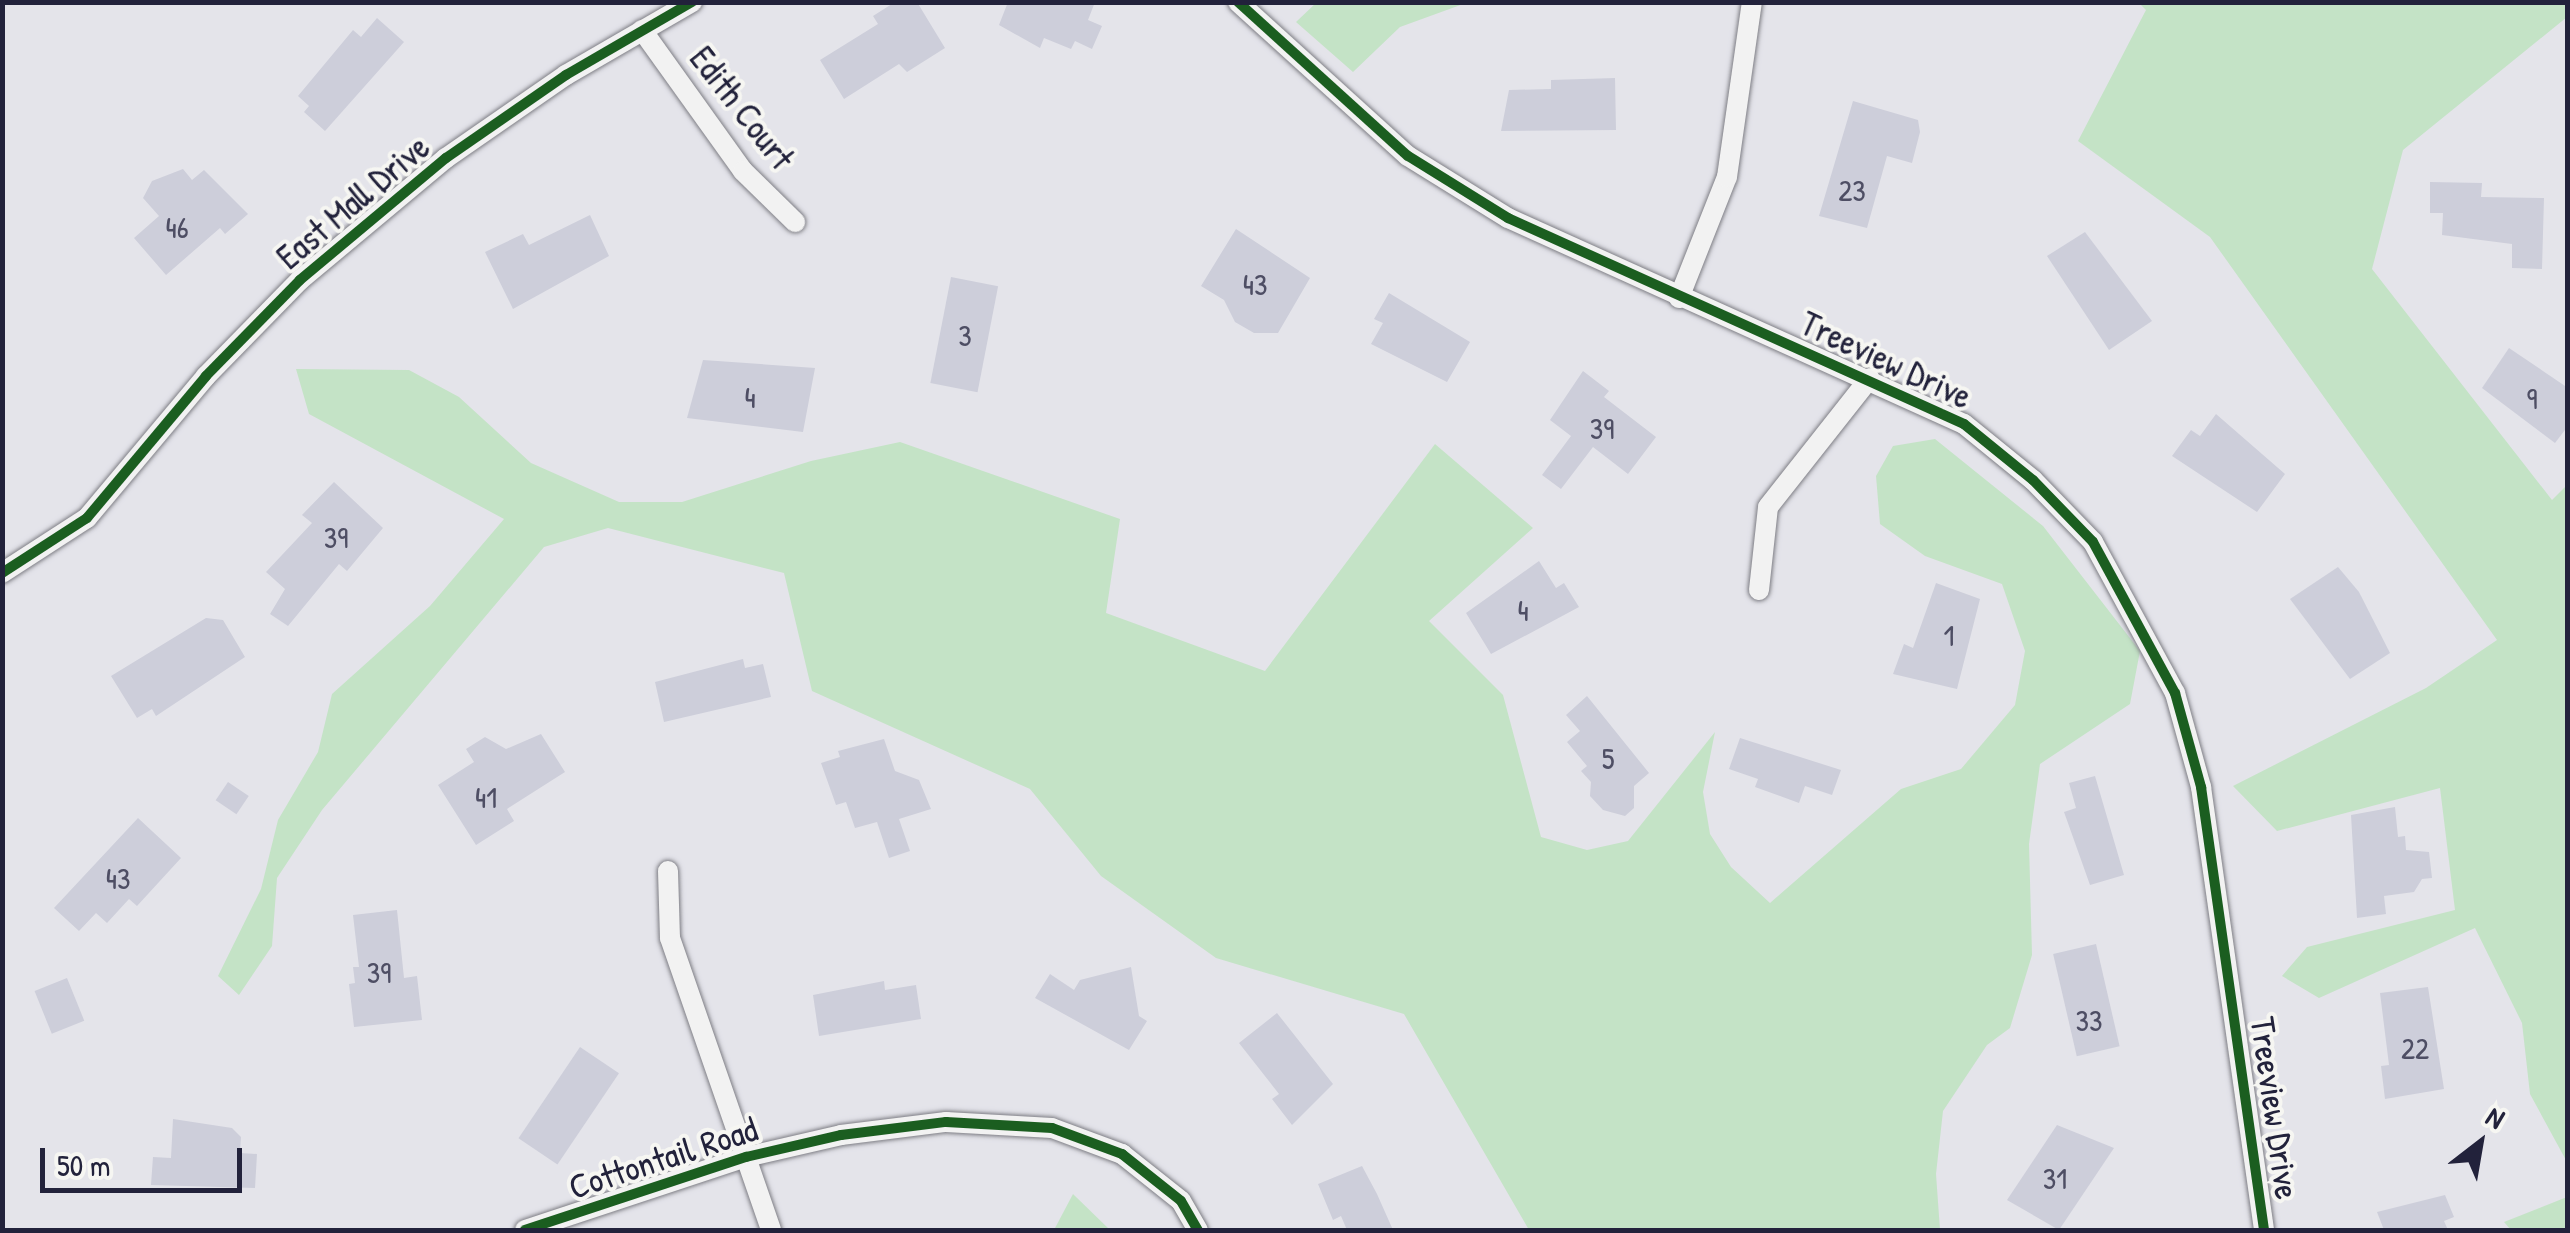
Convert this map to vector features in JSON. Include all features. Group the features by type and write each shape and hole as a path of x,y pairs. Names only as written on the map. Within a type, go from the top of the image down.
{"street":[{"name":"East Mall Drive","path":"2,573 87,518 206,376 300,280 446,158 642,30 692,2"},
{"name":"Treeview Drive","path":"1238,2 1408,156 1508,218 1679,298 1870,378 1964,424 2034,480 2094,542 2176,694 2218,873 2264,1230"},
{"path":"1679,298 1727,177 1752,2"},
{"name":"Edith Court","path":"642,30 743,171 795,222"},
{"path":"1759,590 1768,507 1870,378"},
{"path":"668,871 670,938 771,1230"},
{"name":"Cottontail Road","path":"525,1230 746,1157 841,1135 946,1122 1052,1128 1122,1154 1181,1201 1198,1230"}],"green space":[{"path":"1316,2 1466,3 1400,27 1353,72 1296,22"},
{"path":"2139,3 2567,3 2567,17 2403,150 2372,269 2552,500 2567,485 2567,1162 2530,1094 2522,1023 2475,928 2319,998 2282,976 2307,947 2455,910 2440,788 2277,831 2233,786 2426,688 2497,640 2210,237 2078,141 2146,10"},
{"path":"296,369 409,370 459,397 531,463 619,502 682,502 811,461 900,442 1120,519 1106,613 1265,671 1435,444 1533,528 1429,621 1503,695 1541,837 1587,850 1628,841 1715,732 1703,792 1710,834 1731,867 1770,903 1901,789 1961,769 2015,705 2025,651 2002,584 1925,556 1880,524 1876,476 1893,446 1935,439 2043,526 2140,651 2130,704 2040,764 2029,844 2032,955 2010,1028 1987,1045 1943,1111 1936,1174 1940,1230 1529,1230 1404,1014 1216,958 1101,876 1030,789 812,691 784,573 608,528 544,547 322,810 277,878 272,946 239,995 218,976 261,889 278,820 318,752 332,694 430,606 504,519 309,414"},
{"path":"1073,1194 1110,1230 1054,1230"},
{"path":"2567,1197 2567,1230 2511,1230 2504,1222"}],"building":[{"path":"895,2 917,2 945,48 907,72 899,64 844,99 820,60 878,24 873,16"},
{"path":"1008,2 1095,2 1088,20 1102,26 1092,49 1075,41 1071,49 1044,38 1040,48 999,25"},
{"path":"377,18 404,42 325,131 304,112 309,106 298,96 353,30 361,37"},
{"path":"1615,78 1616,130 1501,131 1509,90 1551,89 1551,80"},
{"path":"1853,101 1918,120 1920,132 1912,163 1887,156 1867,228 1819,216"},
{"path":"183,169 192,180 204,170 248,214 225,234 220,228 166,275 134,238 159,216 143,198 152,181"},
{"path":"2430,182 2482,183 2481,197 2544,198 2542,269 2512,268 2512,244 2442,235 2443,213 2430,213"},
{"path":"590,215 609,256 513,309 485,252 523,234 529,245"},
{"path":"1236,229 1310,278 1278,333 1254,333 1235,322 1224,300 1201,286"},
{"path":"2085,232 2152,321 2109,350 2047,256"},
{"path":"951,277 998,286 978,392 930,383"},
{"path":"1389,293 1470,342 1447,382 1371,344 1383,323 1374,319"},
{"path":"2509,348 2568,388 2568,426 2555,443 2482,388"},
{"path":"703,360 815,368 803,432 687,418"},
{"path":"1583,371 1609,391 1604,397 1656,437 1628,474 1593,447 1561,489 1542,475 1571,436 1550,420"},
{"path":"2216,414 2285,474 2257,512 2172,456 2191,430 2200,436"},
{"path":"334,482 383,528 347,571 339,564 288,626 270,614 285,589 266,572 312,523 302,515"},
{"path":"1539,561 1556,588 1564,583 1579,607 1491,654 1466,613"},
{"path":"2338,567 2359,592 2390,653 2350,679 2290,599"},
{"path":"1936,583 1980,599 1957,689 1893,674 1904,644 1913,648"},
{"path":"206,618 223,620 245,657 156,716 152,709 137,718 111,676"},
{"path":"743,659 745,668 763,664 771,697 664,722 655,682"},
{"path":"1587,696 1649,773 1634,786 1634,808 1625,816 1603,810 1590,796 1591,782 1581,771 1587,766 1567,742 1580,731 1566,715"},
{"path":"541,734 565,772 507,809 514,821 476,845 438,785 474,762 466,749 485,737 506,749"},
{"path":"1740,738 1841,770 1832,795 1805,786 1799,803 1755,787 1758,779 1729,769"},
{"path":"884,739 895,771 919,780 931,809 899,819 910,851 889,858 877,822 855,828 846,802 836,805 821,763 840,757 838,751"},
{"path":"2095,776 2124,875 2090,885 2064,812 2076,808 2069,783"},
{"path":"228,782 249,796 236,814 216,800"},
{"path":"2395,807 2398,837 2405,836 2406,850 2429,852 2432,878 2422,879 2414,892 2384,896 2386,914 2357,918 2351,815"},
{"path":"138,818 181,858 137,906 129,899 107,923 96,913 79,931 54,908"},
{"path":"397,910 404,978 417,976 422,1020 354,1027 349,984 355,983 353,967 359,967 353,915"},
{"path":"2096,944 2120,1046 2077,1056 2053,954"},
{"path":"1131,967 1139,1016 1147,1021 1129,1050 1035,998 1050,974 1074,990 1080,980"},
{"path":"67,978 84,1021 52,1034 35,991"},
{"path":"884,981 885,990 916,985 921,1019 819,1036 813,995"},
{"path":"2428,987 2444,1089 2385,1099 2381,1066 2389,1065 2380,993"},
{"path":"1277,1013 1333,1084 1292,1125 1272,1099 1279,1094 1239,1043"},
{"path":"580,1047 619,1073 557,1164 518,1138"},
{"path":"173,1119 232,1128 241,1137 240,1153 257,1154 255,1188 151,1185 153,1157 171,1158"},
{"path":"2057,1125 2114,1148 2059,1230 2007,1200"},
{"path":"1362,1166 1393,1230 1347,1230 1341,1216 1333,1220 1318,1184"},
{"path":"2445,1195 2454,1217 2444,1221 2448,1230 2384,1230 2377,1212"}],"cycle path":[{"path":"2,573 87,518 206,376 300,280 446,158 566,75 692,2"},
{"path":"1238,2 1408,156 1508,218 1964,424 2033,480 2093,542 2175,693 2201,787 2264,1230"},
{"path":"525,1230 746,1157 841,1135 946,1122 1052,1128 1122,1154 1181,1201 1198,1230"}]}
